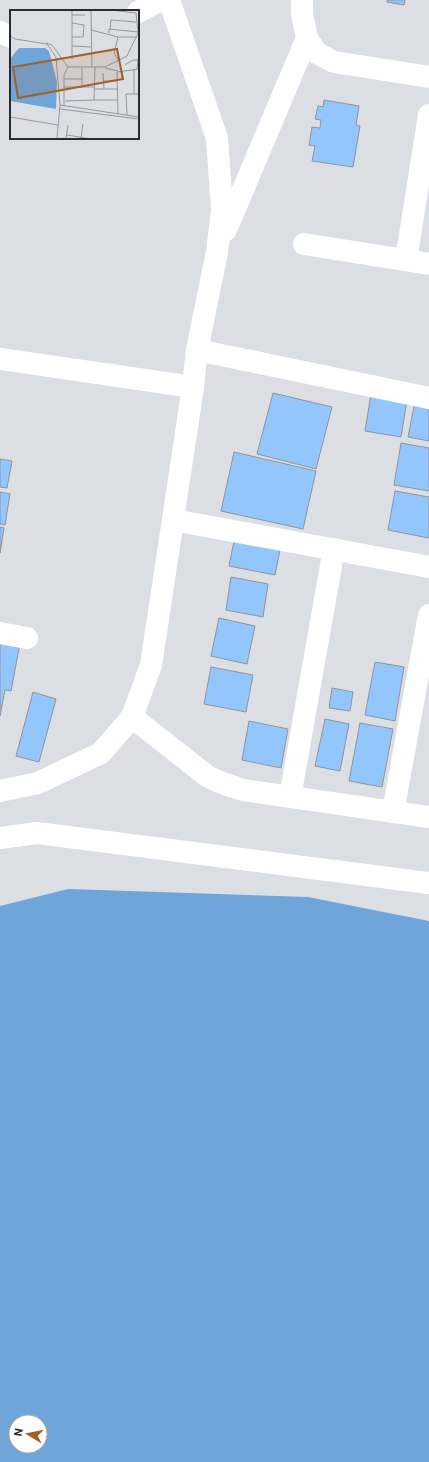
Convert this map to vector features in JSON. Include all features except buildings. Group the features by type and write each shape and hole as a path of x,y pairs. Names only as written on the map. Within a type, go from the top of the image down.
{"street":[{"path":"139,11 161,0"},
{"path":"0,791 38,783 101,754 132,717 151,665 193,387 197,350 217,252 222,210 216,138 169,0"},
{"path":"302,0 302,14 307,38 317,53 334,62 429,77"},
{"path":"0,32 10,37"},
{"path":"217,252 307,38"},
{"path":"406,260 429,115"},
{"path":"304,244 429,264"},
{"path":"197,350 429,398"},
{"path":"0,359 193,387"},
{"path":"173,520 429,567"},
{"path":"290,797 334,549"},
{"path":"393,812 429,614"},
{"path":"0,633 26,638"},
{"path":"132,717 207,776 218,782 243,790 429,817"},
{"path":"0,838 37,833 429,883"}],"water":[{"path":"68,889 308,897 429,921 429,1462 0,1462 0,906"}]}
